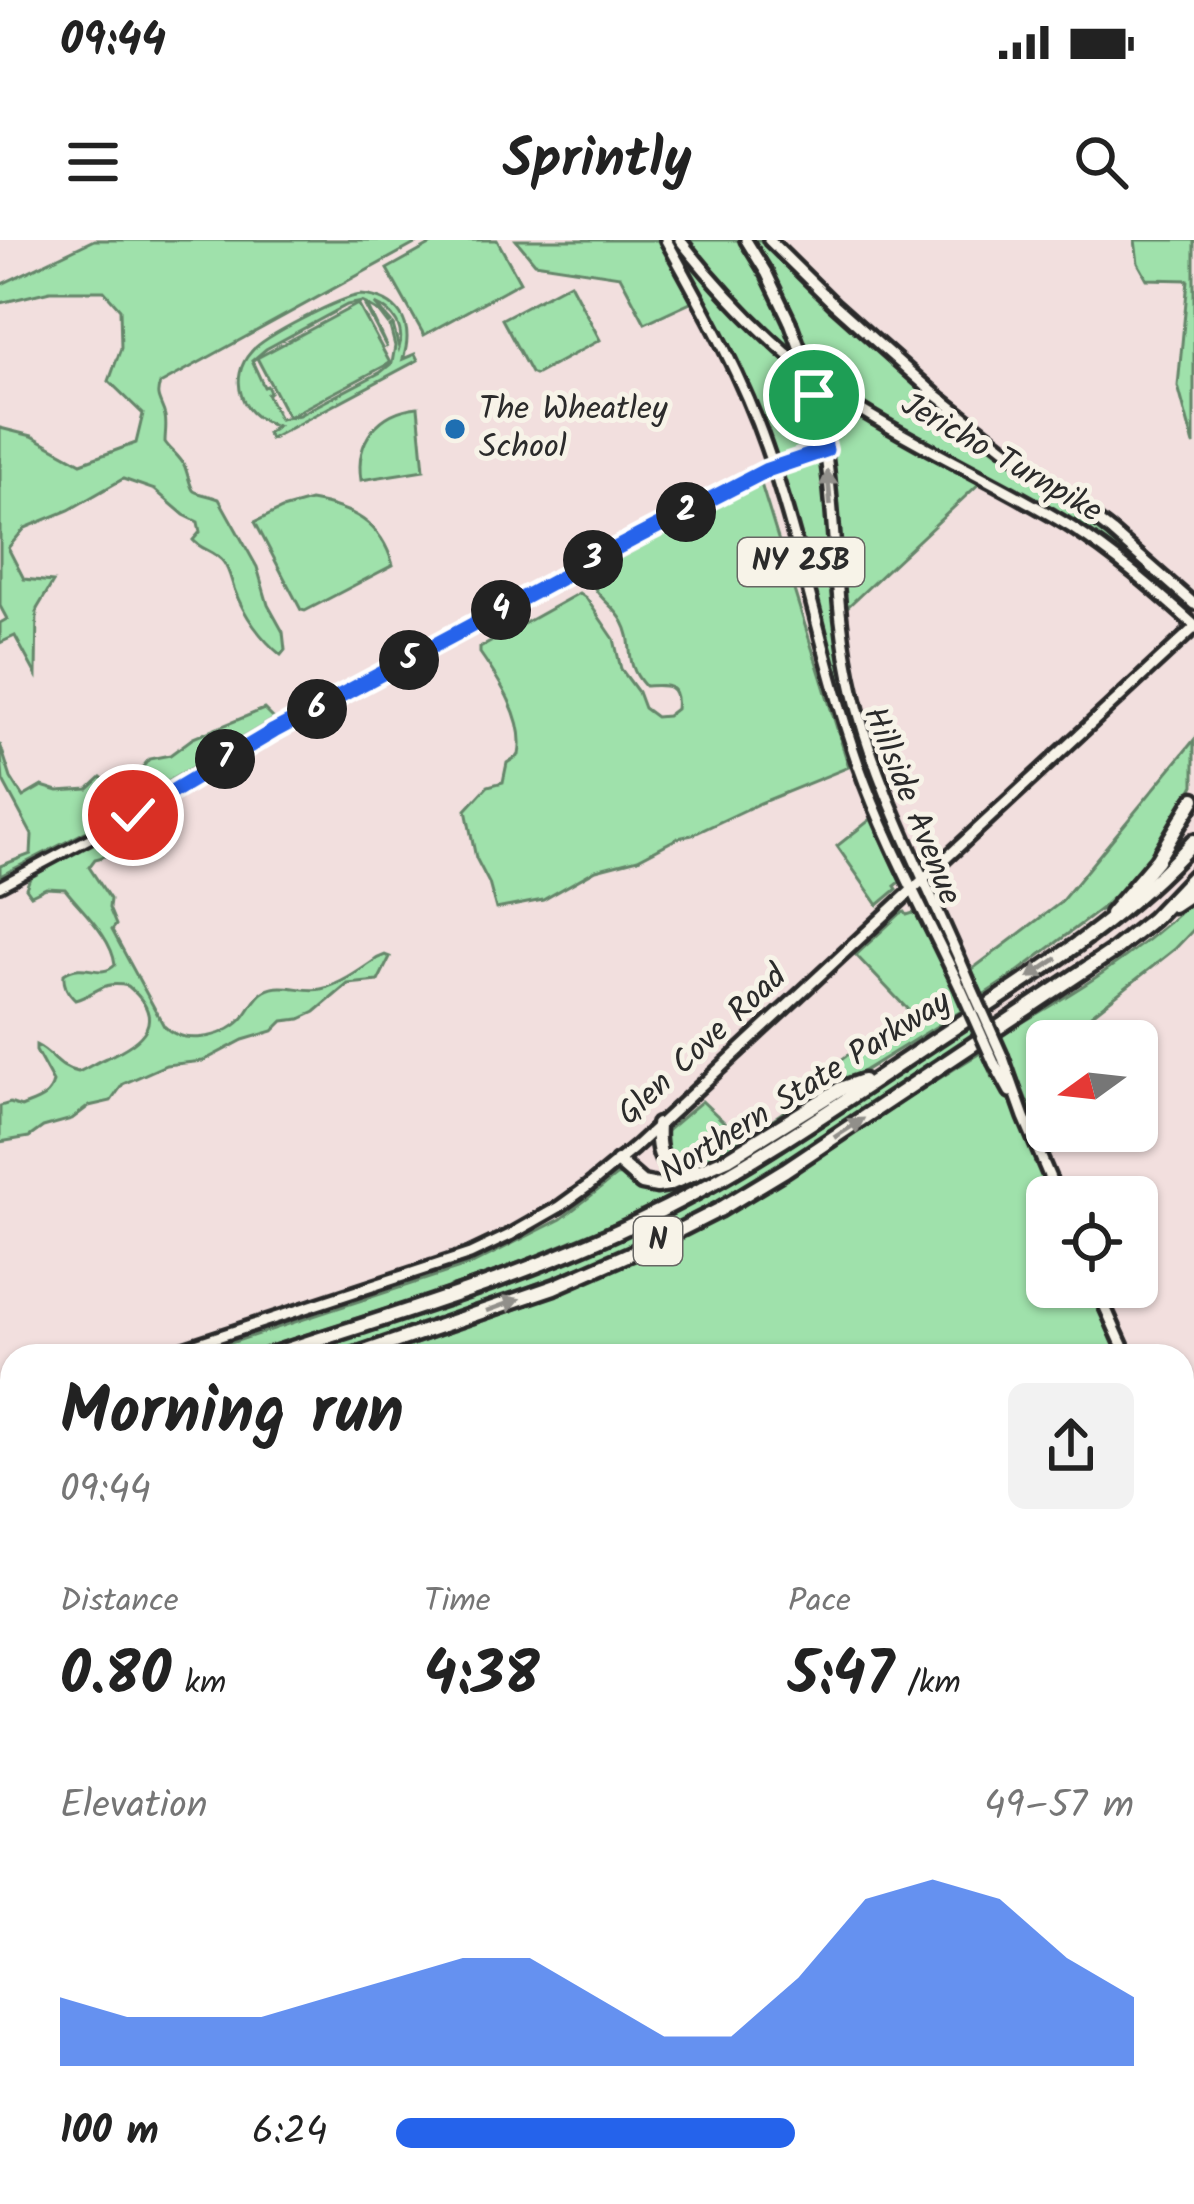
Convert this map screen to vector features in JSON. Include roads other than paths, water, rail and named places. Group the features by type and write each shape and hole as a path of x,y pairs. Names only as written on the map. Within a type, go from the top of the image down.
{"highway":[{"path":"1100,928 1157,860 1194,799"},
{"name":"Northern State Parkway","path":"304,1344 493,1282 635,1223 747,1163 1100,928 1194,841"},
{"name":"Northern State Parkway","path":"387,1344 554,1287 719,1210 1113,951 1194,884"},
{"path":"618,1162 637,1180 664,1186 758,1142 840,1089 887,1072"},
{"path":"658,1125 663,1160 674,1170 695,1174"}],"main road":[{"name":"Hillside Avenue","path":"666,240 756,417 869,794 966,987"},
{"name":"Jericho Turnpike","path":"680,240 746,316 827,386 884,424 1074,529 1121,562 1194,626"},
{"name":"Hillside Avenue","path":"746,240 790,322 811,382 826,450 839,614 854,695 874,762 1049,1176"},
{"name":"Jericho Turnpike","path":"769,240 935,394 1121,539 1194,604"},
{"name":"Glen Cove Road","path":"196,1344 470,1254 559,1207 618,1162 1194,626"},
{"path":"1105,1308 1121,1344"}],"street":[{"path":"0,886 124,820 274,731 639,536 773,467 826,450"}],"place":[{"name":"The Wheatley School","path":"455,429"}]}
